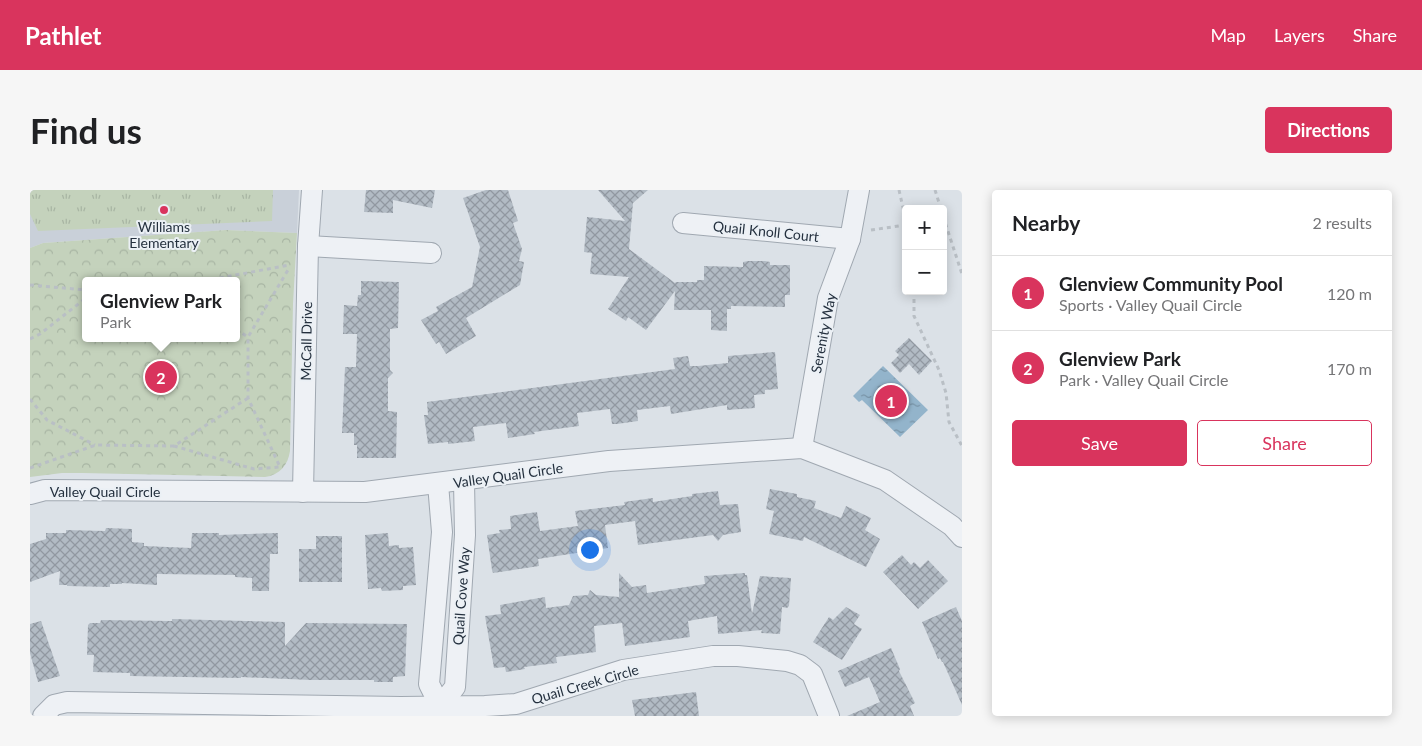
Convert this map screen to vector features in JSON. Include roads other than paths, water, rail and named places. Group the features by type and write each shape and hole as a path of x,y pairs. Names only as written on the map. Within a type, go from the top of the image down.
{"street":[{"name":"McCall Drive","path":"304,492 308,246 312,190"},
{"name":"Serenity Way","path":"802,448 828,298 850,239 859,190"},
{"name":"Quail Knoll Court","path":"683,223 850,239"},
{"path":"308,246 431,253"},
{"name":"Valley Quail Circle","path":"30,494 45,490 365,492 464,481 609,461 802,448 884,480 952,526 962,537"},
{"name":"Quail Cove Way","path":"438,711 455,687 465,535 464,481"},
{"name":"Quail Cove Way","path":"438,484 442,532 429,684 438,711"},
{"name":"Quail Creek Circle","path":"44,716 54,705 67,702 401,707 438,711 516,704 623,670 713,656 738,656 787,661 800,665 812,674 829,716"}],"water":[{"path":"883,366 928,410 900,437 862,400 859,402 853,396"}],"place":[{"name":"Williams Elementary","path":"164,210"},
{"name":"Glenview Park","path":"161,377"},
{"name":"Glenview Community Pool","path":"891,401"}]}
